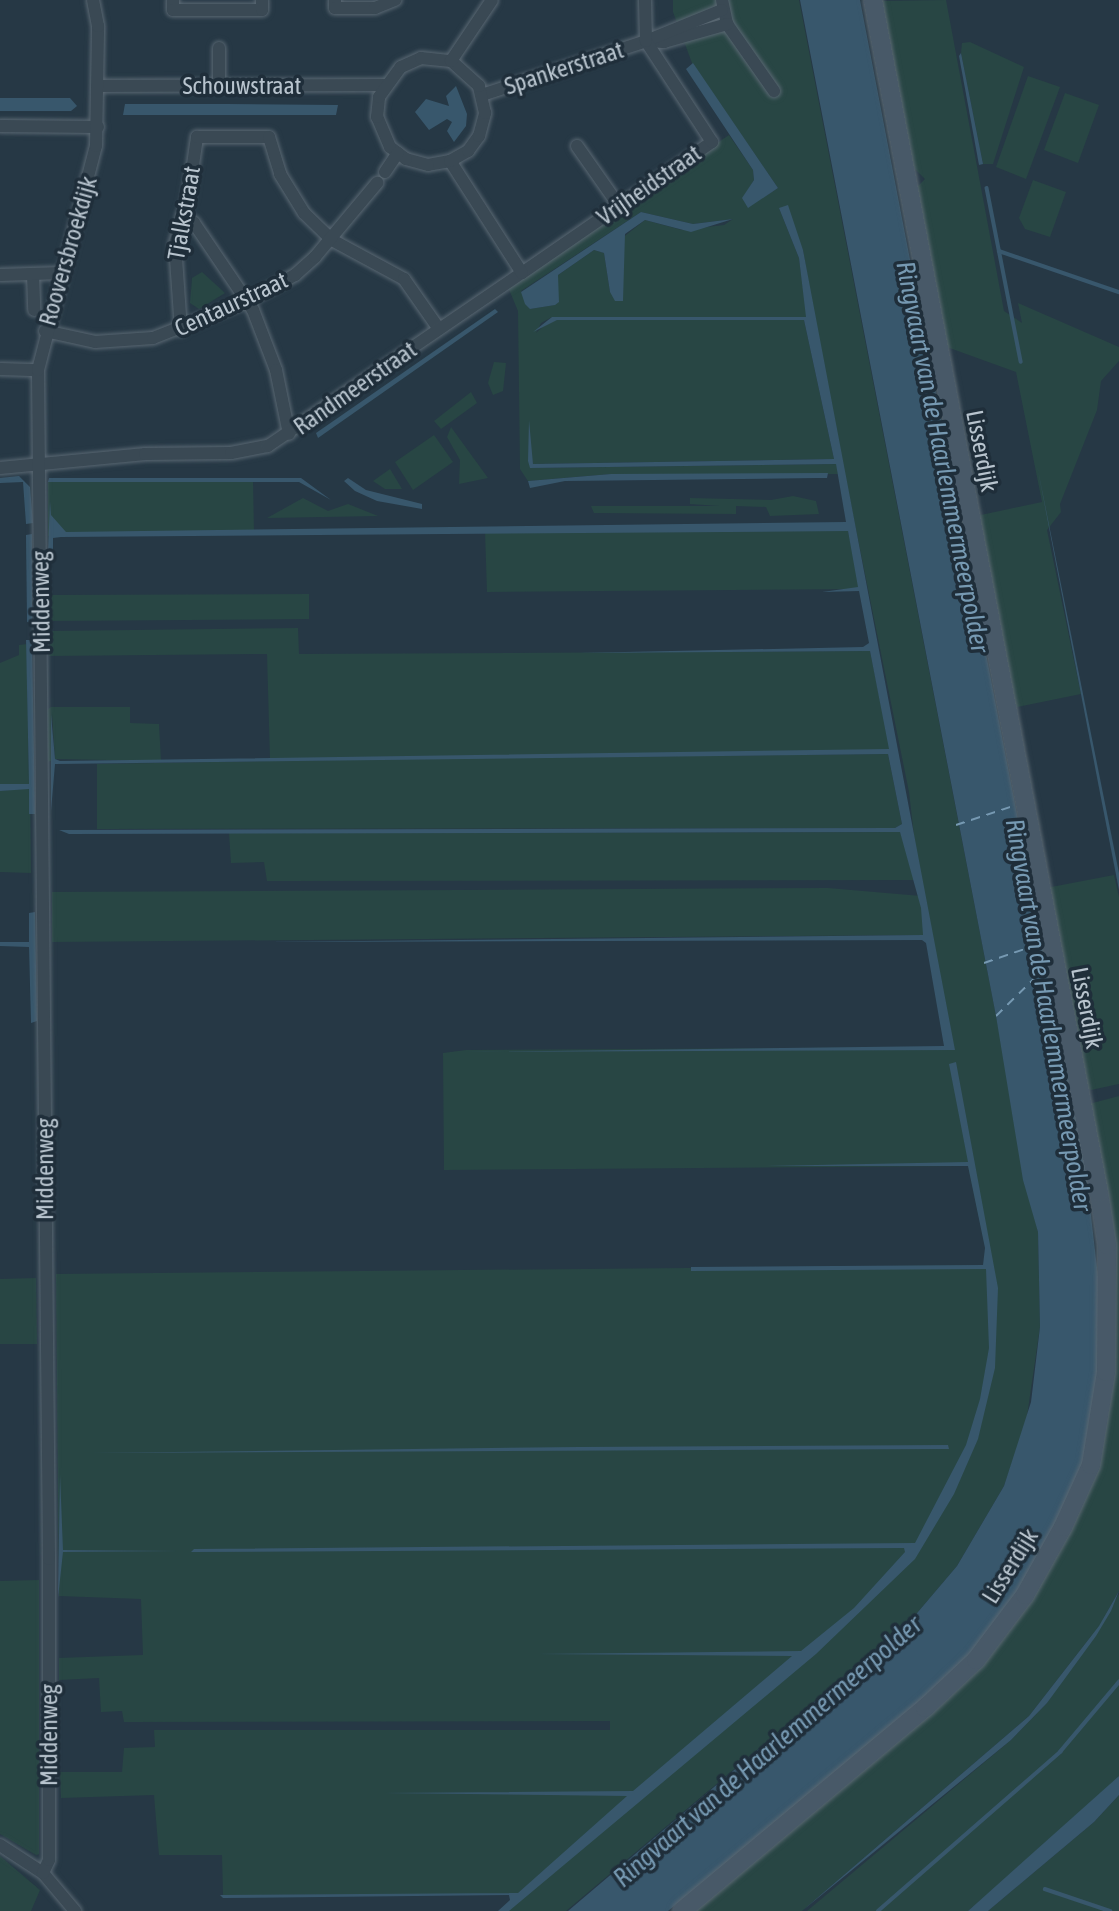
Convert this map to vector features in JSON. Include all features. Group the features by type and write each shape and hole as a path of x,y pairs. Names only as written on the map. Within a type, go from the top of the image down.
{"street":[{"name":"Rooversbroekdijk","path":"38,463 38,369 45,331 92,167 98,127 99,86 93,0"},
{"path":"173,0 173,10 262,10 262,0"},
{"path":"335,0 335,8 375,8 395,0"},
{"path":"451,61 492,0"},
{"path":"645,0 646,41"},
{"name":"Lisserdijk","path":"682,1911 925,1708 976,1660 1025,1595 1063,1527 1091,1465 1107,1372 1107,1245 1099,1194 873,0"},
{"path":"722,5 727,24 775,91"},
{"name":"Spankerstraat","path":"482,95 646,41 722,5"},
{"name":"Spankerstraat","path":"646,41 664,42 727,24"},
{"name":"Vrijheidstraat","path":"522,272 712,142 646,41"},
{"path":"219,48 219,86"},
{"path":"421,58 451,61 467,71 482,95 485,113 479,136 468,151 450,161 428,165 398,153 381,131 377,117 384,85 401,66 421,58"},
{"name":"Schouwstraat","path":"99,86 384,85"},
{"path":"0,126 98,127"},
{"name":"Tjalkstraat","path":"181,330 173,271 197,137 269,137 293,199 332,240"},
{"path":"577,146 619,206"},
{"name":"Centaurstraat","path":"45,331 95,342 153,338 181,330 247,301 295,275 332,240 398,153"},
{"path":"450,161 522,272"},
{"path":"182,216 194,223 247,301 276,370 289,434"},
{"path":"332,240 404,279 439,328"},
{"name":"Randmeerstraat","path":"38,463 250,451 289,434 522,272"},
{"path":"0,275 62,273"},
{"path":"33,274 34,310"},
{"path":"0,369 38,369"},
{"path":"0,468 38,463"},
{"name":"Middenweg","path":"38,463 49,1573 50,1860 43,1873"},
{"path":"0,1845 43,1873 75,1911"}],"green space":[{"path":"673,0 799,0 1038,1232 1040,1327 1026,1423 1004,1486 957,1566 912,1619 566,1911 502,1911 521,1894 223,1895 222,1855 159,1855 154,1795 61,1798 60,1772 122,1772 124,1748 155,1747 154,1730 610,1730 610,1721 124,1722 122,1711 101,1712 99,1678 59,1680 59,1658 143,1655 141,1599 59,1596 56,1274 989,1265 968,1166 444,1170 443,1053 466,1050 949,1047 929,935 52,942 52,892 828,888 921,896 909,792 823,366 803,250 779,208 799,258 807,317 552,317 541,323 536,333 549,321 557,320 804,320 834,459 533,464 532,460 530,468 837,464 838,474 611,474 528,481 520,469 518,311 508,287 729,135 753,170 754,180 743,198 748,207 778,188 692,63 673,12","holes":["641,212 693,224 733,219 724,225 682,230 645,220 621,239 623,300 610,292 604,253 594,250 558,275 554,305 530,309 521,291"]},
{"path":"946,0 1004,311 1022,323 1018,303 1119,347 1119,361 1101,381 1097,410 1060,504 1061,512 1047,530 1081,694 1012,708 976,516 1042,502 1016,372 944,346 915,189 925,179 910,164 880,1"},
{"path":"970,42 1024,67 993,164 983,164 961,53 962,43"},
{"path":"1028,76 1060,87 1026,179 996,167"},
{"path":"1065,93 1099,105 1078,163 1044,150"},
{"path":"1033,180 1066,192 1050,237 1025,229 1019,218"},
{"path":"202,272 225,293 199,309 190,303 192,278"},
{"path":"494,362 506,363 503,391 493,395 488,383"},
{"path":"471,392 477,403 441,429 434,421"},
{"path":"451,427 488,478 459,484 460,460 447,437"},
{"path":"434,435 453,462 413,490 395,462"},
{"path":"390,469 402,489 385,489 373,481"},
{"path":"253,480 254,534 48,536 48,482"},
{"path":"793,496 816,501 819,514 770,516 766,507 736,506 736,514 594,513 591,506 719,506 690,504 690,498 771,500"},
{"path":"303,498 328,511 348,504 378,516 267,518"},
{"path":"485,531 848,531 861,589 487,592"},
{"path":"309,594 309,619 49,621 49,595"},
{"path":"298,628 299,654 870,651 890,749 885,752 572,757 888,754 902,824 895,828 97,829 97,764 390,759 270,760 267,654 49,656 50,631"},
{"path":"27,644 29,785 0,784 0,663 19,655 19,645"},
{"path":"51,707 130,707 130,723 159,724 161,761 55,759 52,714 51,761 46,762 47,710"},
{"path":"30,788 31,873 0,872 0,791"},
{"path":"900,832 919,880 267,881 264,862 231,863 229,833"},
{"path":"1114,875 1119,897 1119,1084 1091,1090 1084,1086 1046,888"},
{"path":"1119,1096 1119,1591 1099,1626 1029,1716 802,1911 686,1911 1111,1380 1089,1104"},
{"path":"36,1278 37,1344 0,1344 0,1279"},
{"path":"39,1580 39,1854 36,1855 0,1834 0,1581"},
{"path":"1119,1594 1119,1776 1085,1811 968,1911 807,1911 1011,1740 1047,1703"},
{"path":"1119,1795 1119,1911 988,1911 1094,1822"},
{"path":"0,1856 40,1890 31,1911 0,1911"}],"water":[{"name":"Ringvaart van de Haarlemmermeerpolder","path":"800,0 860,0 1086,1172 1103,1320 1094,1419 1081,1472 1028,1580 980,1645 946,1679 668,1911 568,1911 912,1619 957,1566 1004,1486 1031,1402 1040,1327 1038,1232 1023,1180 996,1016"},
{"path":"961,53 983,164 979,165 959,56"},
{"path":"693,63 778,188 748,208 742,198 754,180 753,170 686,69"},
{"path":"456,86 467,114 466,126 454,142 447,131 452,122 447,119 429,130 415,112 426,99 449,106 446,96"},
{"path":"0,98 70,98 77,106 71,111 0,111"},
{"path":"125,104 338,105 336,115 123,115"},
{"path":"788,205 803,250 955,1050 463,1052 944,1046 926,943 922,940 263,942 923,935 921,908 900,832 69,834 59,830 895,828 902,824 888,754 55,764 51,811 51,714 55,759 60,761 889,749 870,651 578,653 863,647 869,643 859,591 822,592 858,587 848,531 61,537 53,538 53,554 48,553 50,501 51,515 66,532 846,522 836,464 530,468 528,461 529,420 533,464 834,459 804,320 557,320 533,332 552,317 806,317 799,258 779,208"},
{"path":"641,212 693,224 733,219 691,232 645,220 625,234 623,301 615,301 610,292 604,253 594,250 558,275 559,302 530,309 525,304 521,292"},
{"path":"495,309 498,312 318,438 316,433"},
{"path":"1037,465 1119,873 1119,890 1100,793"},
{"path":"828,473 827,478 565,481 530,488 528,481 611,474"},
{"path":"19,476 30,487 33,523 26,524 23,482 0,483 0,478"},
{"path":"49,478 301,478 331,500 299,482 48,482"},
{"path":"348,478 366,490 422,504 422,509 377,501 355,491 344,481"},
{"path":"32,534 32,623 27,622 26,535"},
{"path":"26,640 32,640 35,814 29,814 29,789 0,791 0,784 29,784"},
{"path":"35,912 37,1021 31,1023 29,947 0,946 0,942 29,942 29,913"},
{"path":"956,1062 998,1288 995,1368 978,1439 954,1494 915,1559 816,1654 509,1911 498,1911 510,1900 509,1895 223,1898 220,1895 518,1893 627,1796 383,1793 633,1791 792,1656 537,1654 801,1651 854,1608 905,1552 904,1548 191,1552 194,1549 915,1543 966,1445 980,1399 989,1348 986,1269 691,1271 691,1267 983,1265 985,1248 968,1166 765,1166 968,1162 949,1064"},
{"path":"948,1445 949,1449 90,1453 579,1447"},
{"path":"60,1474 63,1550 179,1551 63,1552 58,1598"},
{"path":"1119,1591 1096,1636 1047,1703 1011,1740 802,1911 1029,1716 1099,1626"},
{"path":"1119,1776 1119,1795 1094,1822 988,1911 968,1911"}],"waterway":[{"path":"987,188 1021,362"},
{"path":"999,251 1119,292"},
{"path":"878,1911 1060,1752 1119,1682"},
{"path":"1045,1889 1110,1911"}],"ferry route":[{"path":"956,825 1016,805"},
{"path":"984,963 1042,943"},
{"path":"996,1016 1046,967"}]}
